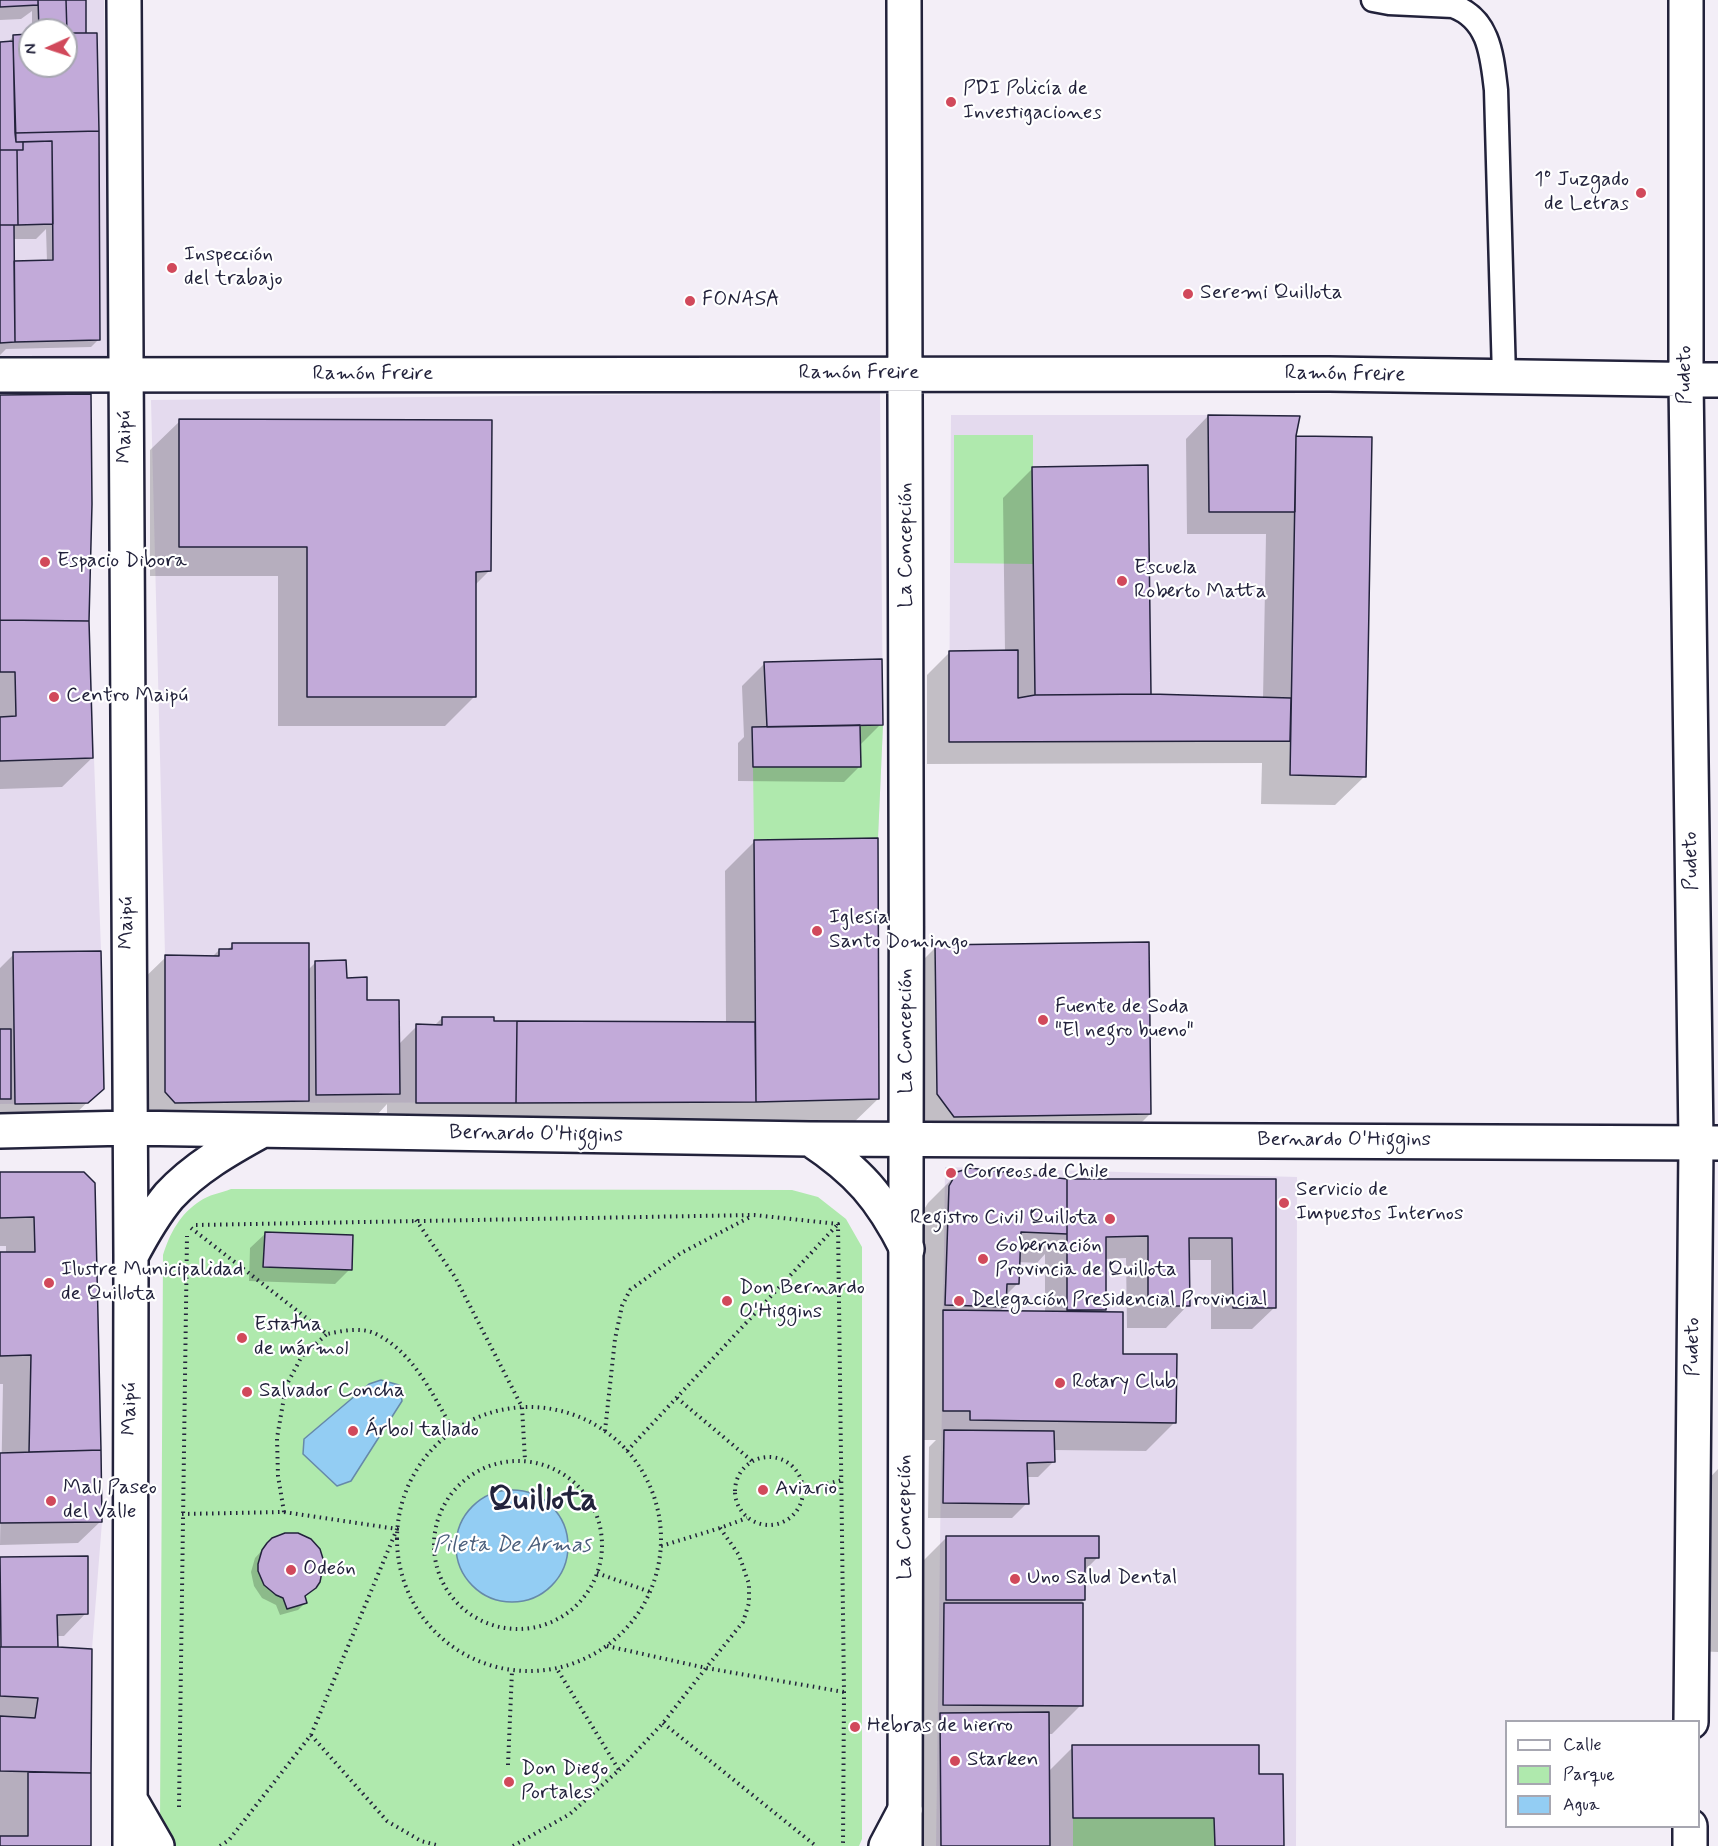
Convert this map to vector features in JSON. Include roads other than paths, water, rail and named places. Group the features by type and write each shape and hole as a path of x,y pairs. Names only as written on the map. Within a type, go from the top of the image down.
{"main road":[{"name":"Maipú","path":"124,0 131,1256 130,1846"},
{"name":"La Concepción","path":"904,0 907,374 905,1846"},
{"name":"Pudeto","path":"1686,0 1702,380 1707,1143 1691,1720"},
{"name":"Ramón Freire","path":"0,375 1329,374 1702,380"},
{"name":"Bernardo O'Higgins","path":"0,1131 129,1128 907,1140 1707,1143"},
{"name":"Bernardo O'Higgins","path":"131,1256 148,1225 183,1183 227,1149 261,1131"},
{"path":"810,1139 852,1170 871,1189 891,1218 907,1248"},
{"path":"130,1799 157,1846"},
{"path":"885,1846 905,1810"},
{"path":"1690,1828 1690,1846"}],"lane":[{"path":"1372,0 1453,6 1479,23 1485,32 1492,57 1496,90 1504,377"}],"water":[{"path":"381,1380 399,1385 402,1401 351,1481 337,1486 303,1454 304,1439 369,1384"},
{"name":"Pileta De Armas","path":"512,1490 534,1494 552,1506 564,1524 568,1546 564,1568 552,1586 534,1598 512,1602 490,1598 472,1586 460,1568 456,1546 460,1524 472,1506 490,1494"}],"place":[{"name":"PDI Policía de Investigaciones","path":"951,102"},
{"name":"1º Juzgado de Letras","path":"1641,193"},
{"name":"Inspección del trabajo","path":"172,268"},
{"name":"Seremi Quillota","path":"1188,294"},
{"name":"FONASA","path":"690,301"},
{"name":"Espacio Dibora","path":"45,562"},
{"name":"Escuela Roberto Matta","path":"1122,581"},
{"name":"Centro Maipú","path":"54,697"},
{"name":"Iglesia Santo Domingo","path":"817,931"},
{"name":"Fuente de Soda \"El negro bueno\"","path":"1043,1020"},
{"name":"Correos de Chile","path":"951,1173"},
{"name":"Servicio de Impuestos Internos","path":"1284,1203"},
{"name":"Registro Civil Quillota","path":"1110,1219"},
{"name":"Gobernación Provincia de Quillota","path":"983,1259"},
{"name":"Ilustre Municipalidad de Quillota","path":"49,1283"},
{"name":"Don Bernardo O'Higgins","path":"727,1301"},
{"name":"Delegación Presidencial Provincial","path":"959,1301"},
{"name":"Estatua de mármol","path":"242,1338"},
{"name":"Rotary Club","path":"1060,1383"},
{"name":"Salvador Concha","path":"247,1392"},
{"name":"Árbol tallado","path":"353,1431"},
{"name":"Aviario","path":"763,1490"},
{"name":"Mall Paseo del Valle","path":"51,1501"},
{"name":"Odeón","path":"291,1570"},
{"name":"Uno Salud Dental","path":"1015,1579"},
{"name":"Hebras de hierro","path":"855,1727"},
{"name":"Starken","path":"955,1761"},
{"name":"Don Diego Portales","path":"509,1782"}],"district":[{"name":"Quillota","path":"543,1502"}]}
